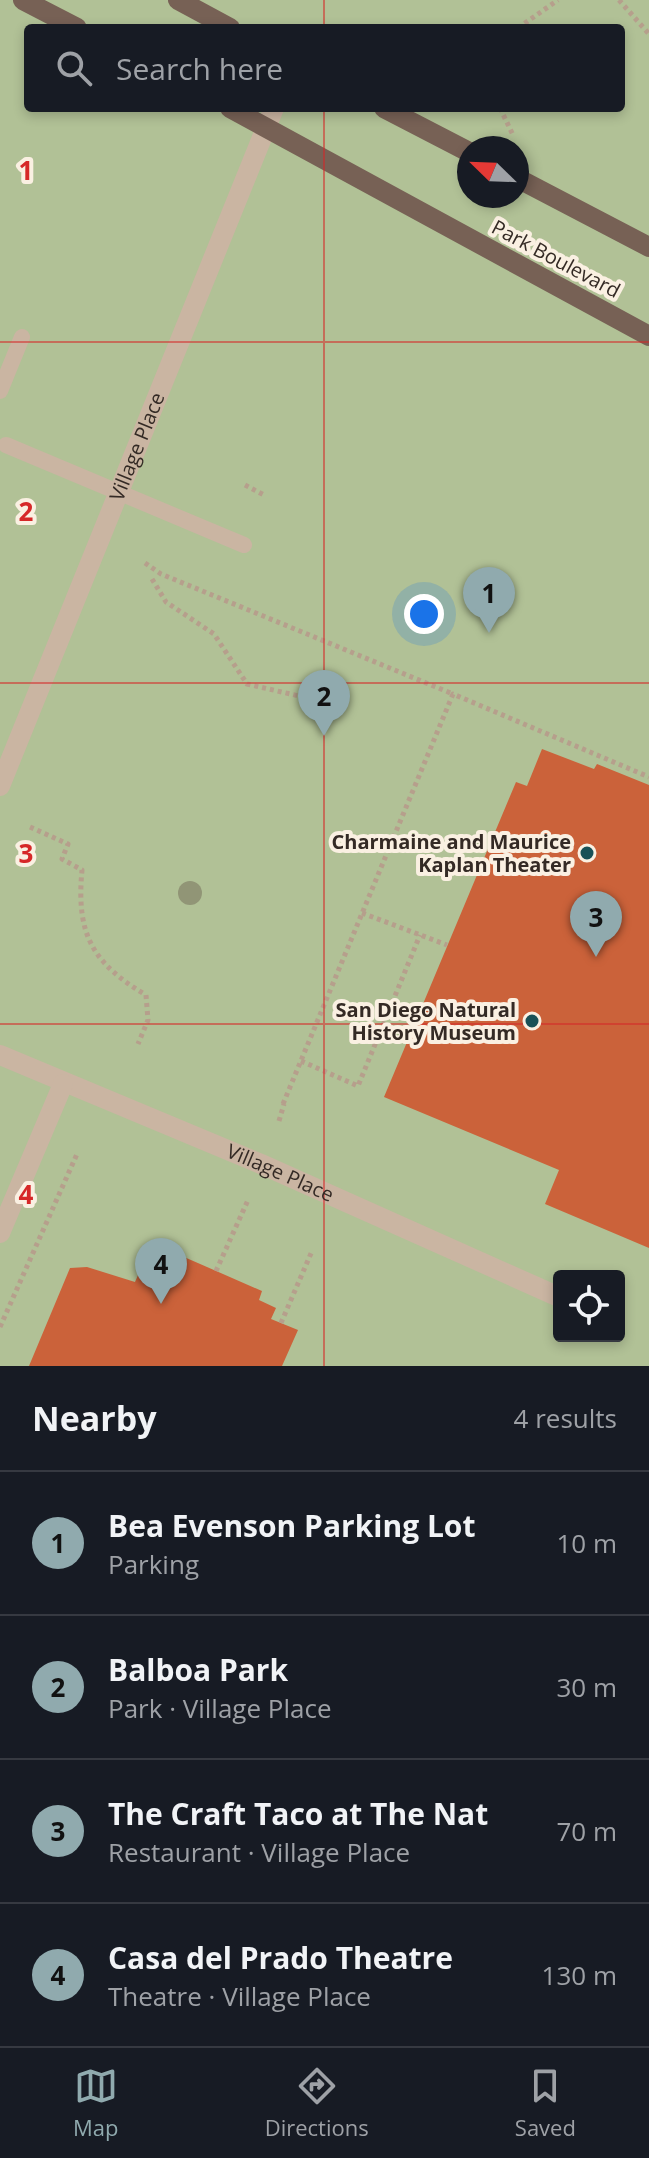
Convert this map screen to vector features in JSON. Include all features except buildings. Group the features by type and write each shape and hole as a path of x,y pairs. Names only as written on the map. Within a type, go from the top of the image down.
{"main road":[{"path":"23,0 69,24"},
{"path":"178,0 223,24"},
{"name":"Park Boulevard","path":"246,112 270,118 649,336"},
{"path":"392,112 457,146"},
{"path":"529,184 649,247"}],"street":[{"name":"Village Place","path":"0,786 270,118"},
{"name":"Village Place","path":"0,1055 63,1084 261,1164 553,1294"},
{"path":"0,1233 63,1084"}],"lane":[{"path":"0,391 22,337"},
{"path":"6,445 244,545"}],"path":[{"path":"524,24 558,0"},
{"path":"619,0 649,34"},
{"path":"502,112 513,135"},
{"path":"245,485 264,495"},
{"path":"145,563 169,578 649,777"},
{"path":"152,579 166,602 214,634 247,684 325,702"},
{"path":"279,1121 453,694"},
{"path":"30,827 68,844 62,859 82,870 79,901 84,932 97,957 120,980 146,995 148,1020 138,1044"},
{"path":"362,913 447,945"},
{"path":"301,1061 358,1086 420,935"},
{"path":"0,1327 77,1154"},
{"path":"216,1271 248,1200"},
{"path":"281,1323 312,1251"}],"green space":[{"path":"0,0 649,0 649,1366 0,1366"}],"place":[{"name":"Bea Evenson Parking Lot","path":"489,633"},
{"name":"Balboa Park","path":"324,736"},
{"name":"Charmaine and Maurice Kaplan Theater","path":"587,853"},
{"name":"The Craft Taco at The Nat","path":"596,957"},
{"name":"San Diego Natural History Museum","path":"532,1021"},
{"name":"Casa del Prado Theatre","path":"161,1304"}]}
